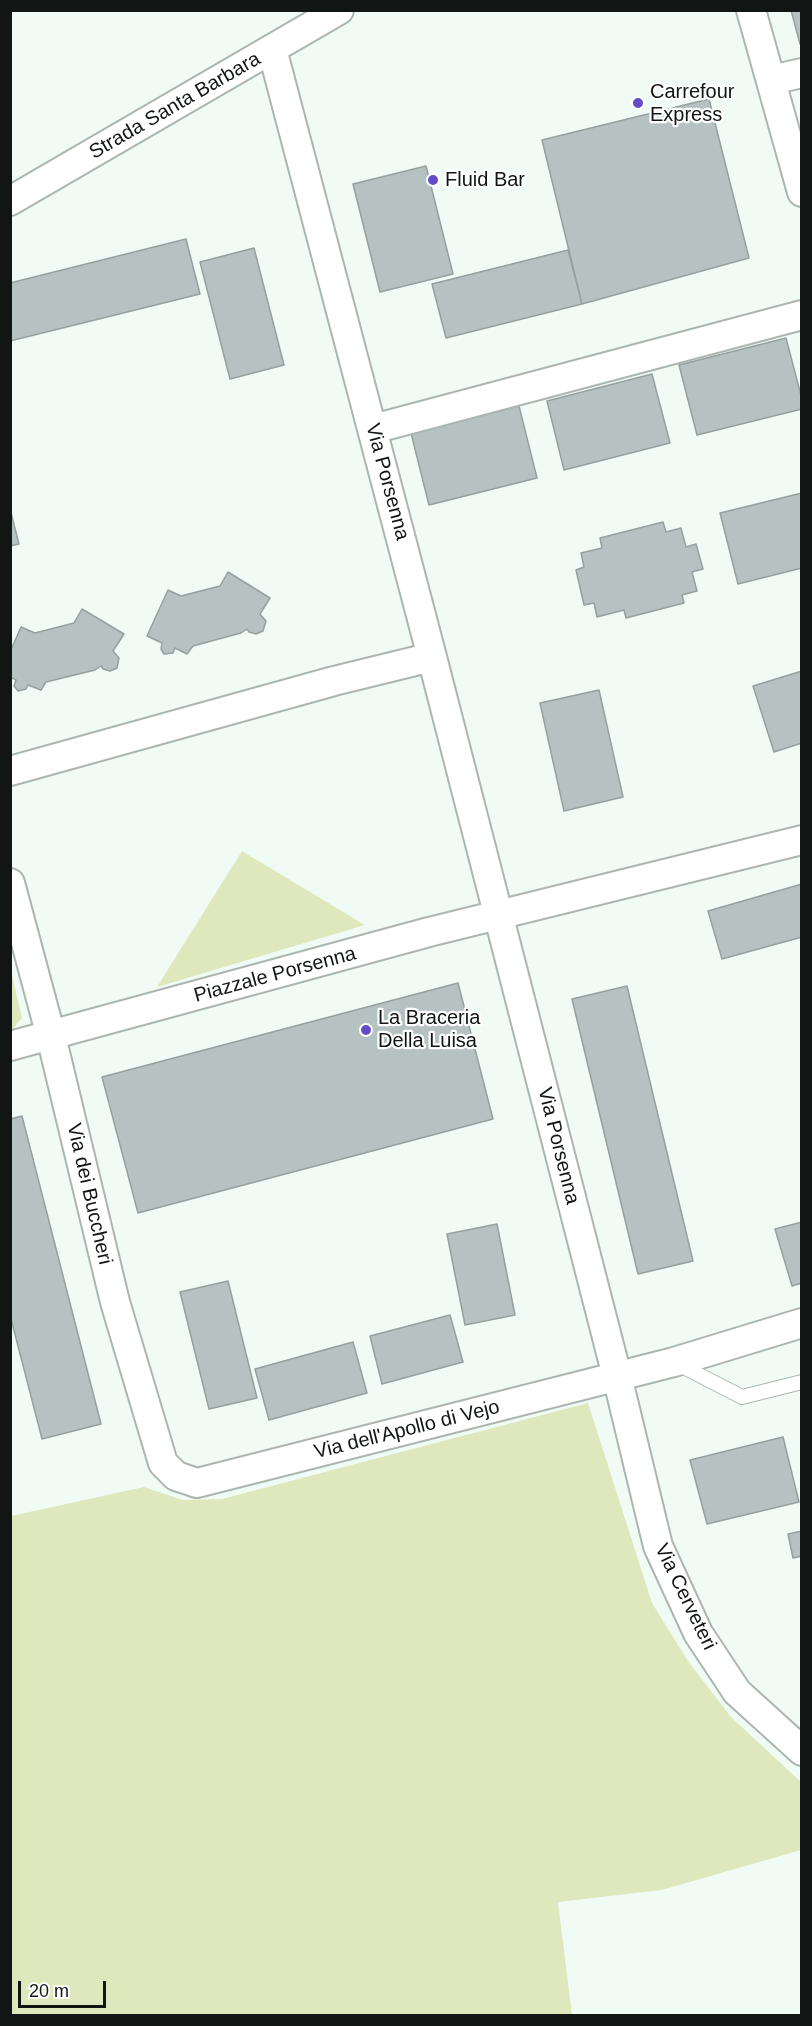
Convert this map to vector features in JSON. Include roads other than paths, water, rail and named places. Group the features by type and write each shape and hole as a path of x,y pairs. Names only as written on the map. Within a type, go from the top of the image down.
{"street":[{"name":"Strada Santa Barbara","path":"10,201 339,10"},
{"path":"751,10 801,192"},
{"name":"Via Porsenna","path":"272,50 373,429 617,1376"},
{"path":"771,80 801,74"},
{"path":"373,429 801,315"},
{"path":"10,771 334,681 432,657"},
{"path":"499,916 801,840"},
{"name":"Via dei Buccheri","path":"10,883 51,1036 115,1302 163,1463 176,1476 197,1483"},
{"name":"Piazzale Porsenna","path":"10,1046 419,935 499,916"},
{"name":"Via dell'Apollo di Vejo","path":"197,1483 674,1362 801,1323"},
{"name":"Via Cerveteri","path":"617,1376 658,1546 698,1634 737,1692 801,1751"}],"lane":[{"path":"674,1362 742,1397 801,1382"}],"place":[{"name":"Carrefour Express","path":"638,103"},
{"name":"Fluid Bar","path":"433,180"},
{"name":"La Braceria Della Luisa","path":"366,1030"}]}
